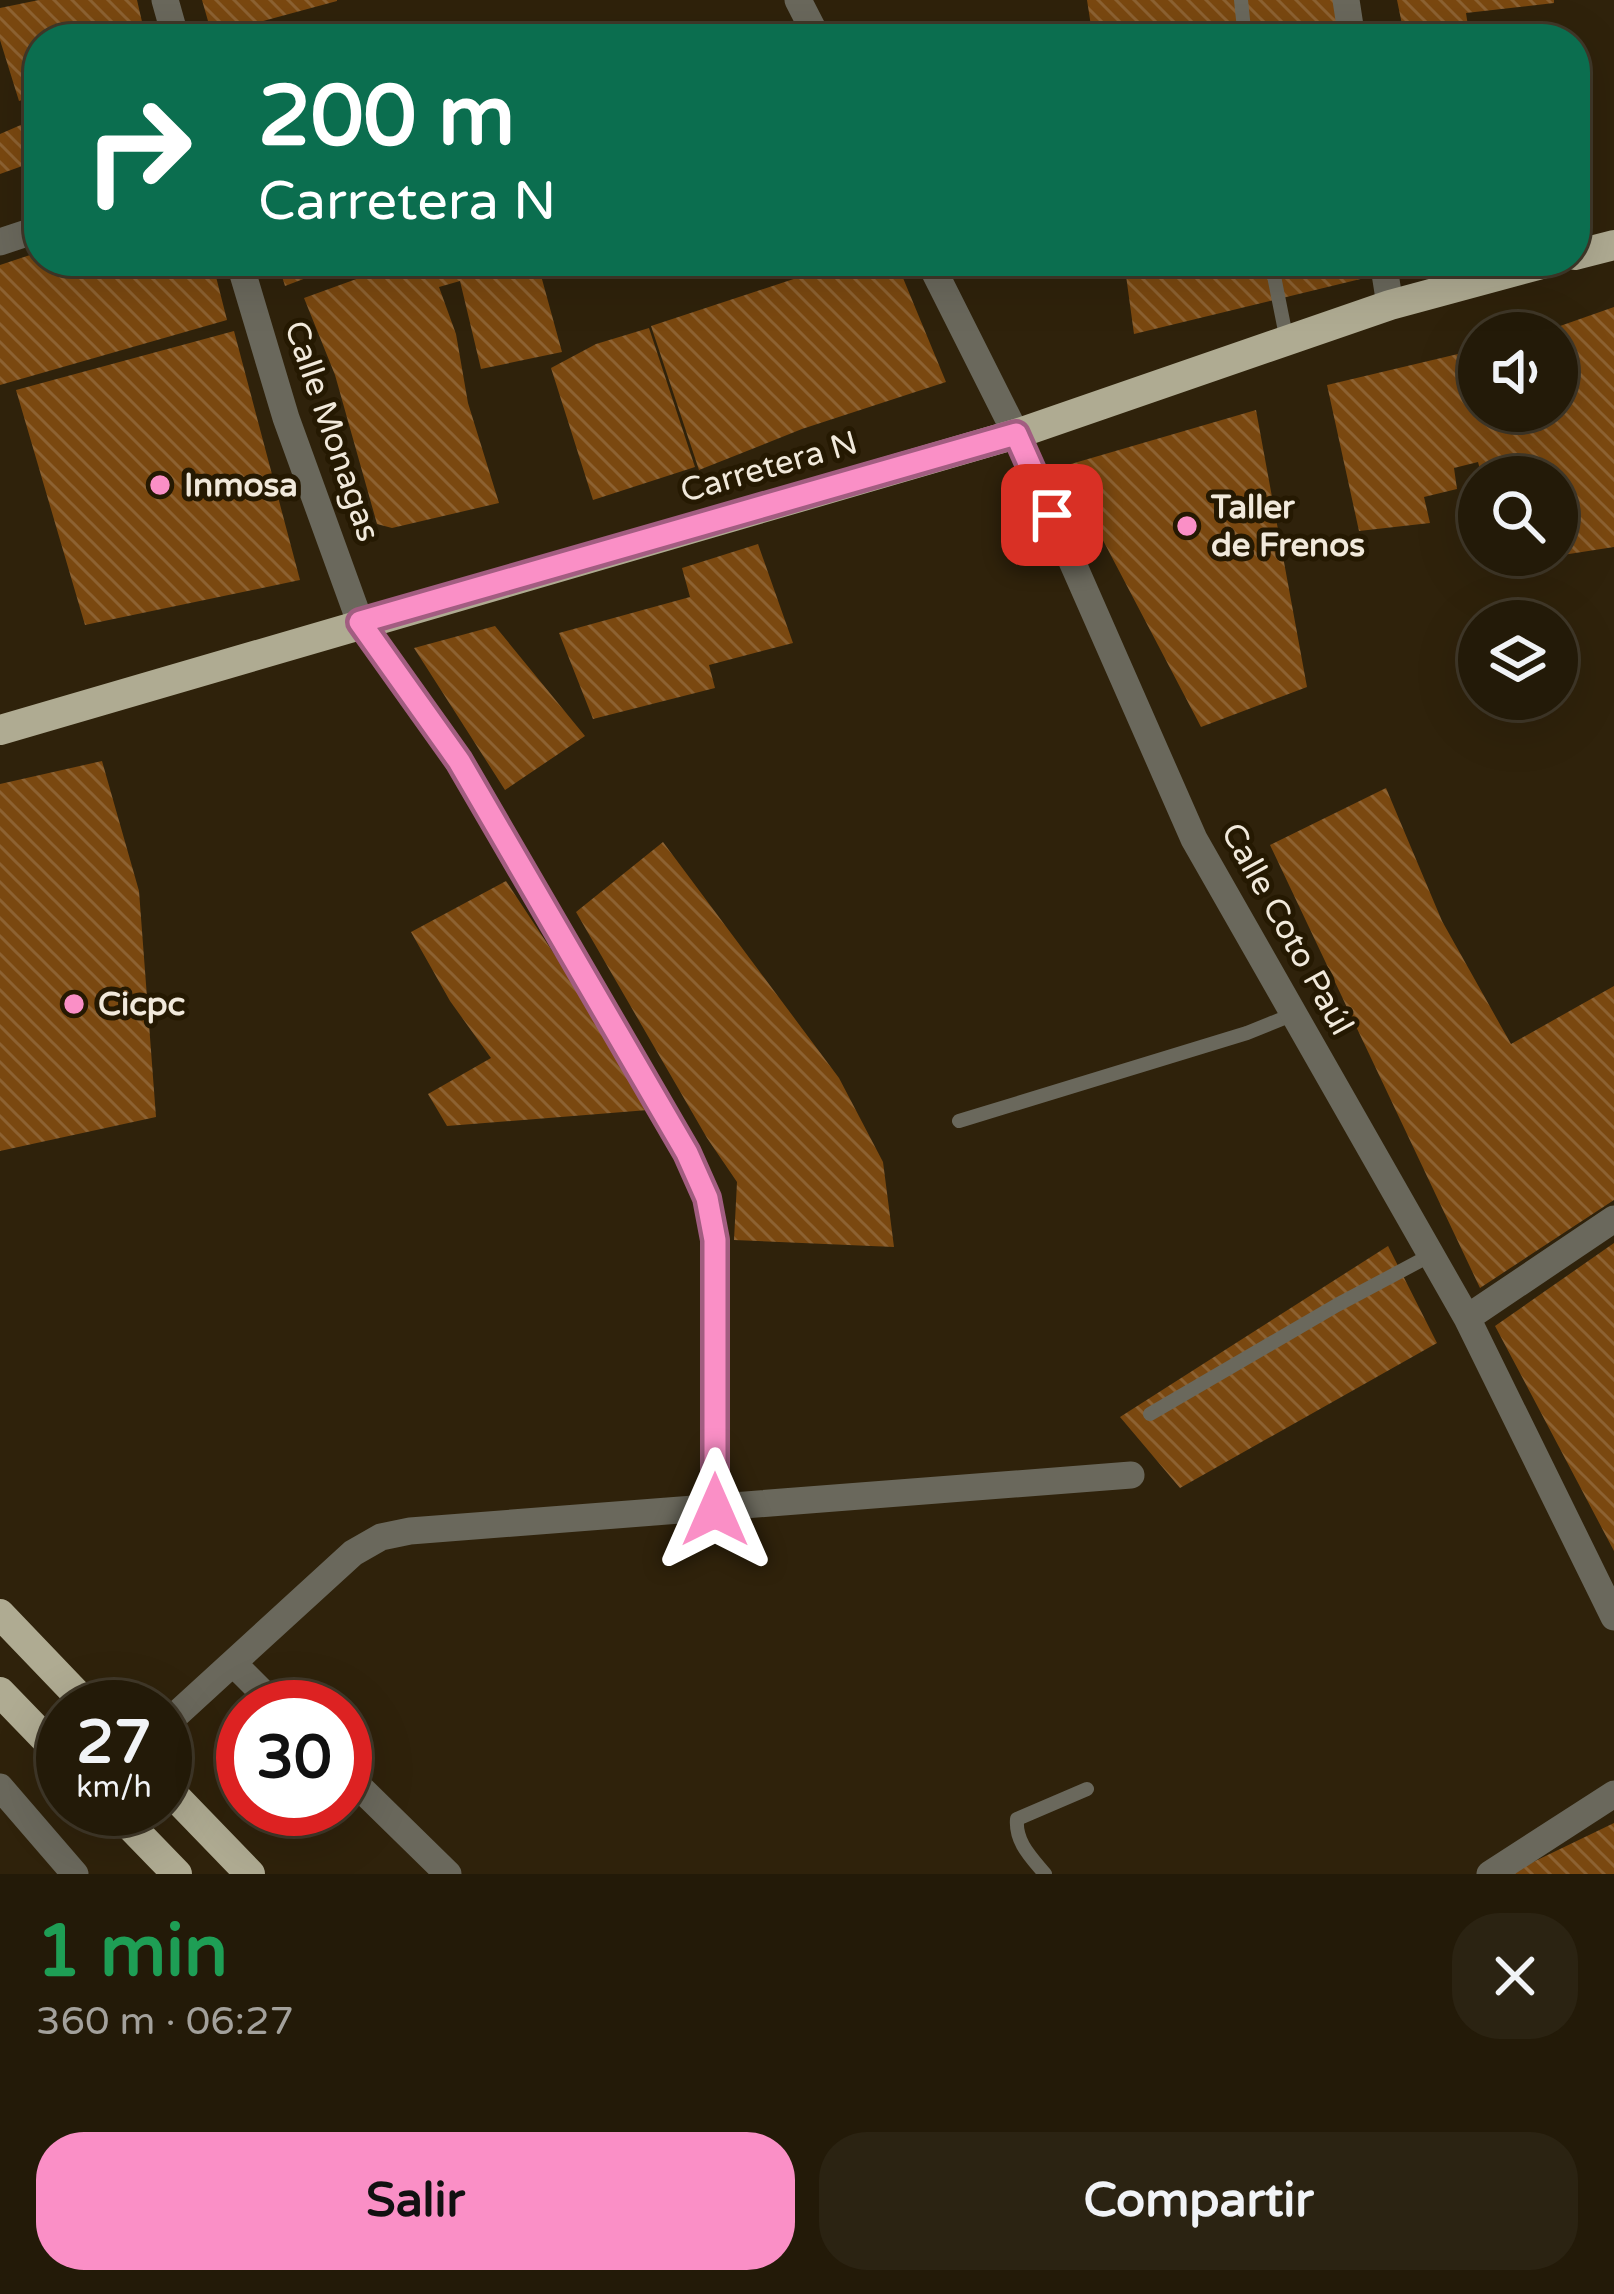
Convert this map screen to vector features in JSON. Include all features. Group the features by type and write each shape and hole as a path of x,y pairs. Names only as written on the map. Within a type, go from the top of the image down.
{"main road":[{"name":"Carretera N","path":"0,730 1016,434 1390,305 1497,276"},
{"path":"0,1614 63,1680"},
{"path":"0,1692 36,1729"},
{"path":"192,1814 250,1874"},
{"path":"140,1836 177,1874"}],"street":[{"name":"Calle Monagas","path":"243,276 286,418 360,622 459,761 687,1153 707,1198 715,1240 715,1510"},
{"name":"Calle Coto Paúl","path":"937,276 1016,434 1194,839 1467,1318 1614,1617"},
{"path":"1385,276 1390,305"},
{"path":"1467,1318 1614,1219"},
{"path":"192,1700 353,1552 381,1537 1131,1475"},
{"path":"232,1663 250,1680"},
{"path":"0,1787 75,1874"},
{"path":"1490,1874 1614,1794"},
{"path":"372,1799 448,1874"}],"lane":[{"path":"1274,276 1287,341"},
{"path":"959,1121 1294,1015"},
{"path":"1150,1414 1431,1255"},
{"path":"1045,1874 1022,1844 1017,1820 1088,1789"}],"building":[{"path":"39,0 137,0 143,24 24,24 24,100 19,101 0,40 0,8"},
{"path":"202,0 337,0 252,24 209,24"},
{"path":"1087,0 1338,0 1342,24 1091,24"},
{"path":"1397,0 1554,0 1466,13 1468,24 1402,24"},
{"path":"24,124 24,165 0,174 0,134"},
{"path":"24,257 24,276 216,276 227,320 0,385 0,265"},
{"path":"282,276 311,276 285,286"},
{"path":"365,276 541,276 562,352 481,369 460,281 439,287 456,334 468,403 499,503 392,528 377,524 335,375 304,298"},
{"path":"803,276 902,276 946,382 802,429 699,470 651,326"},
{"path":"1126,276 1373,276 1134,334"},
{"path":"1614,307 1614,547 1578,553 1578,456 1458,456 1454,468 1457,489 1424,497 1430,523 1359,531 1327,385 1458,354 1458,432 1578,432 1578,320"},
{"path":"649,328 695,467 593,500 551,368 596,344"},
{"name":"Inmosa","path":"234,331 300,580 85,625 16,390"},
{"name":"Taller de Frenos","path":"1256,410 1307,687 1201,727 1064,466"},
{"path":"758,544 793,643 709,665 715,688 593,719 559,633 690,597 682,568"},
{"path":"495,626 585,736 505,790 414,648"},
{"name":"Cicpc","path":"102,761 139,891 156,1117 0,1151 0,784"},
{"path":"1386,788 1442,921 1511,1044 1614,986 1614,1200 1480,1288 1270,845"},
{"path":"663,842 839,1078 883,1162 894,1247 734,1240 737,1182 576,912"},
{"path":"506,881 587,1004 648,1110 447,1126 428,1094 491,1058 450,1001 411,932"},
{"path":"1614,1243 1614,1551 1495,1326"},
{"path":"1388,1246 1437,1343 1180,1488 1120,1417"},
{"path":"1614,1823 1614,1874 1513,1874 1531,1863"}],"place":[{"name":"Inmosa","path":"160,485"},
{"name":"Taller de Frenos","path":"1187,526"},
{"name":"Cicpc","path":"74,1004"}],"route":[{"path":"715,1510 715,1240 707,1198 687,1153 459,761 360,622 1016,434 1052,515"}]}
